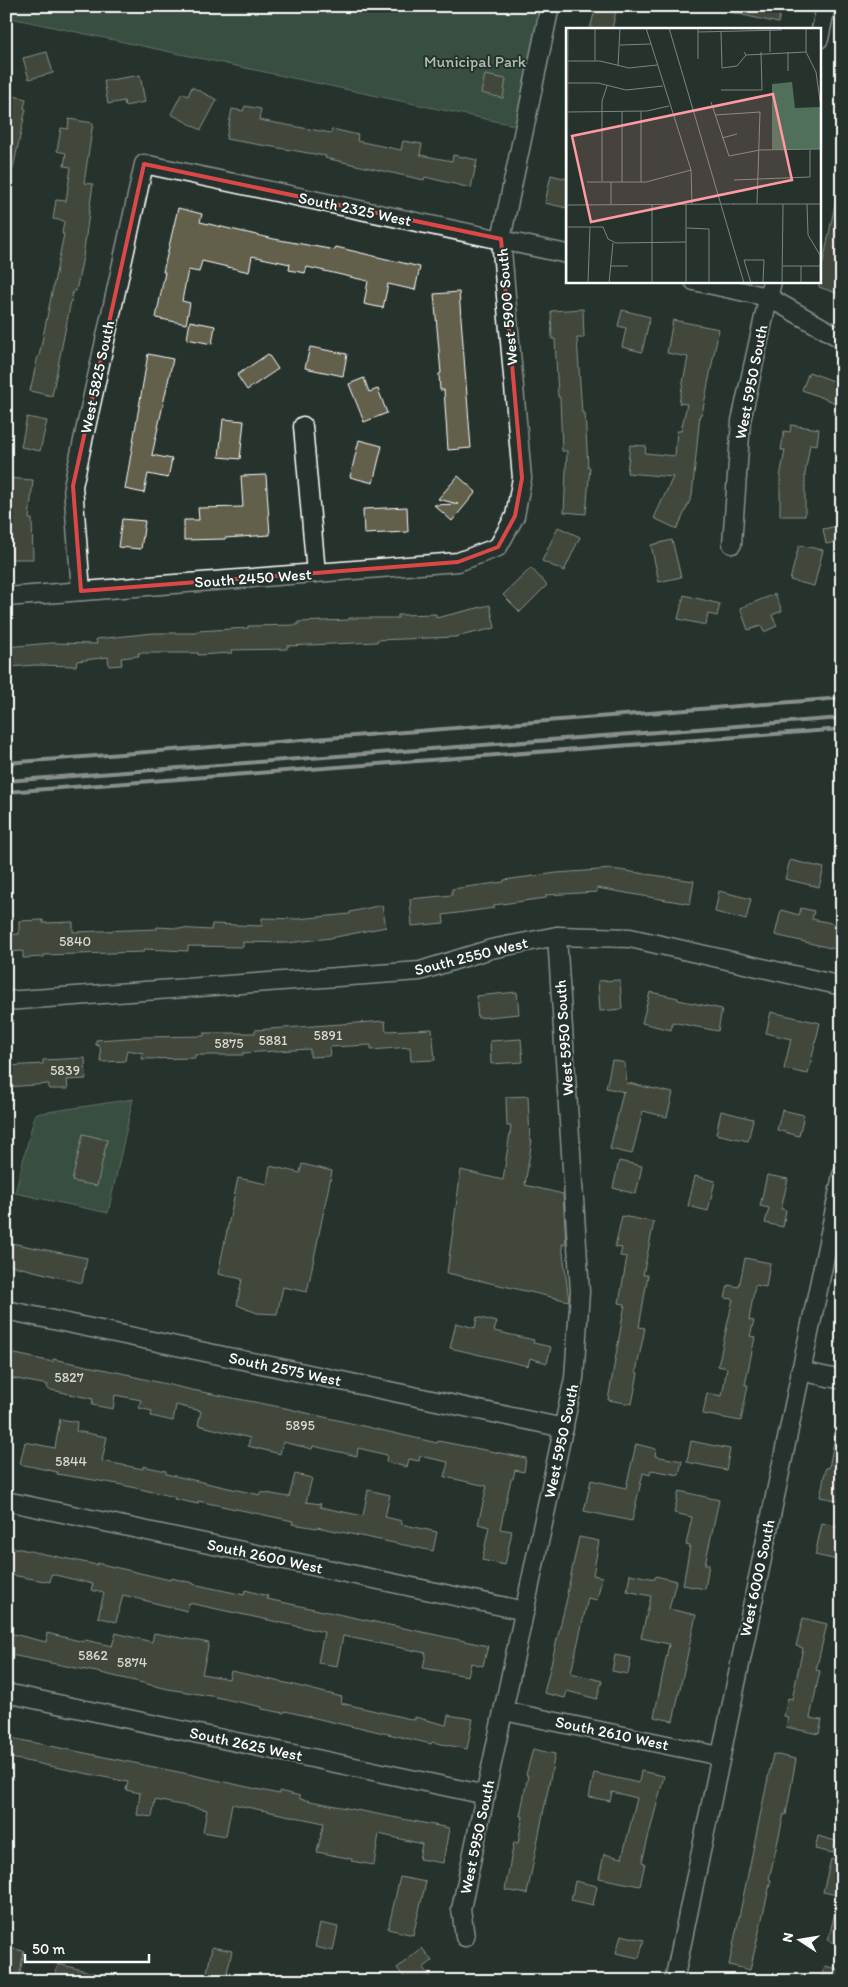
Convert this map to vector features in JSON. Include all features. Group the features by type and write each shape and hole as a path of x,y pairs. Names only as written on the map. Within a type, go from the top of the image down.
{"street":[{"name":"West 5900 South","path":"498,547 515,516 522,478 501,239 550,6"},
{"path":"820,34 826,6"},
{"name":"South 2325 West","path":"144,164 566,254"},
{"name":"West 5825 South","path":"81,591 73,486 144,164"},
{"path":"704,282 770,289 842,340"},
{"name":"West 5950 South","path":"732,544 741,421 770,289"},
{"path":"303,426 316,573"},
{"name":"South 2450 West","path":"6,597 458,562 498,547"},
{"name":"West 5950 South","path":"465,1937 461,1909 574,1378 580,1292 557,936"},
{"name":"South 2550 West","path":"6,1001 420,971 490,949 557,936 630,938 842,986"},
{"name":"West 6000 South","path":"674,1981 842,1175"},
{"name":"South 2575 West","path":"6,1310 564,1428"},
{"path":"800,1371 842,1380"},
{"name":"South 2600 West","path":"6,1501 525,1612"},
{"name":"South 2625 West","path":"6,1694 486,1795"},
{"name":"South 2610 West","path":"504,1711 720,1756"}],"highlighted area":[{"path":"144,164 501,239 522,478 515,516 498,547 458,562 81,591 73,486"}],"green space":[{"name":"Municipal Park","path":"6,6 543,6 518,126 6,17"},
{"path":"133,1099 108,1213 15,1193 35,1114"}],"building":[{"path":"596,6 617,6 612,28 590,28"},
{"path":"730,6 782,6 778,23 730,12"},
{"path":"47,52 53,73 29,79 23,58"},
{"path":"140,75 145,102 125,106 124,101 108,104 104,81"},
{"path":"485,75 506,79 503,98 481,93"},
{"path":"192,87 217,100 201,130 171,114 182,93 188,96"},
{"path":"9,95 26,99 24,108 26,109 12,173 6,173 6,108"},
{"path":"245,106 261,109 259,120 331,133 332,129 358,135 357,141 401,150 403,141 422,144 420,155 452,161 453,155 477,160 471,188 425,177 424,180 383,171 325,158 326,156 226,139 232,109 243,111"},
{"path":"69,119 93,123 84,183 93,184 83,257 76,291 73,291 52,396 30,391 64,234 62,234 64,221 53,219 56,200 66,201 71,167 64,166 66,153 57,151 61,128 68,129"},
{"path":"551,175 566,179 566,208 545,203"},
{"path":"836,199 842,200 842,295 819,287 820,262 823,263"},
{"path":"178,208 202,214 200,222 274,239 335,250 336,247 420,267 415,290 388,284 383,308 364,304 368,281 307,267 305,273 289,270 290,264 252,256 249,272 202,261 199,272 188,270 182,301 190,303 186,324 156,318 165,272 163,272"},
{"path":"459,292 471,448 448,450 444,390 440,390 439,374 441,373 434,294"},
{"path":"583,309 584,338 577,338 582,413 585,413 588,467 590,467 586,514 564,512 567,451 562,451 560,397 558,397 555,339 552,339 551,311"},
{"path":"622,310 650,317 642,352 622,347 626,328 618,326"},
{"path":"673,320 719,329 702,414 700,414 692,496 677,529 654,518 673,477 627,473 630,445 646,446 645,453 675,456 677,431 681,431 687,404 679,403 688,357 667,353"},
{"path":"190,321 215,326 212,344 187,339"},
{"path":"310,347 347,354 343,376 305,368"},
{"path":"148,354 173,359 152,455 172,459 168,478 148,474 144,493 125,489"},
{"path":"268,354 278,369 247,390 237,375"},
{"path":"809,372 842,384 836,403 802,390"},
{"path":"364,378 369,392 378,389 387,413 364,422 349,384"},
{"path":"27,417 47,421 40,451 21,447"},
{"path":"223,419 244,421 240,459 219,457"},
{"path":"791,425 819,429 817,445 810,444 805,474 805,516 780,516 780,477 785,450 781,450 784,431 790,432"},
{"path":"359,440 382,446 373,483 350,477"},
{"path":"266,475 270,535 184,540 184,520 199,520 198,508 243,507 241,476"},
{"path":"458,476 476,492 452,521 434,505 458,504 438,499"},
{"path":"6,478 33,480 29,519 32,519 33,559 12,559 11,531 6,532"},
{"path":"407,507 408,532 364,534 363,509"},
{"path":"122,519 145,521 141,549 118,547"},
{"path":"842,525 842,541 826,544 823,529"},
{"path":"558,527 580,537 564,571 542,561"},
{"path":"672,540 681,577 659,582 651,545"},
{"path":"799,545 823,550 814,586 790,580"},
{"path":"531,568 547,585 520,612 503,595"},
{"path":"775,594 782,611 772,615 777,626 764,632 761,626 748,630 740,608"},
{"path":"684,595 720,604 717,616 708,614 706,625 678,619"},
{"path":"490,605 495,628 455,637 287,646 287,649 231,650 232,653 198,655 198,653 138,653 139,656 121,658 122,665 109,666 108,657 77,661 76,666 36,665 8,667 6,647 51,643 97,644 96,639 154,633 197,633 197,631 248,628 248,626 298,625 298,622 349,620 349,618 398,618 398,615 436,614 436,618"},
{"path":"790,860 824,868 819,887 785,879"},
{"path":"612,869 694,881 690,904 597,888 597,892 546,895 546,898 494,905 494,908 443,915 444,923 412,926 410,899 452,895 452,889 504,882 504,880 557,873"},
{"path":"719,891 751,899 746,920 715,912"},
{"path":"382,905 386,927 331,938 287,943 243,942 243,947 188,946 188,951 144,949 144,952 44,955 44,957 23,958 23,951 6,952 6,935 19,934 19,921 43,920 43,923 73,922 73,932 157,929 157,927 211,930 212,924 262,926 262,918 298,919 350,914 350,912"},
{"path":"801,908 814,911 812,919 840,925 835,949 775,935 781,910 799,915"},
{"path":"620,980 622,1009 600,1011 598,981"},
{"path":"517,992 519,1014 478,1018 476,996"},
{"path":"650,992 722,1009 718,1031 672,1022 671,1030 642,1023"},
{"path":"771,1012 820,1023 808,1074 784,1069 791,1039 766,1033"},
{"path":"385,1021 386,1031 432,1029 435,1060 411,1061 410,1047 371,1050 371,1045 329,1047 330,1056 310,1057 310,1049 243,1053 243,1055 195,1055 195,1058 142,1059 143,1053 127,1050 125,1061 101,1062 100,1046 96,1045 96,1040 204,1036 204,1033 255,1033 255,1030"},
{"path":"521,1039 523,1062 491,1064 490,1041"},
{"path":"85,1058 86,1079 67,1080 68,1089 49,1089 49,1084 6,1087 6,1066 43,1064 43,1060"},
{"path":"612,1060 625,1063 627,1085 628,1083 673,1093 667,1117 643,1111 632,1154 610,1149 623,1092 625,1092 606,1088"},
{"path":"528,1096 530,1140 532,1140 525,1185 563,1194 566,1245 562,1244 569,1301 447,1273 461,1170 503,1180 511,1126 507,1126 506,1097"},
{"path":"782,1110 804,1115 799,1136 777,1130"},
{"path":"721,1111 753,1119 748,1141 716,1134"},
{"path":"83,1134 107,1140 97,1186 72,1181"},
{"path":"619,1161 642,1166 636,1194 613,1188"},
{"path":"302,1164 332,1171 307,1292 283,1287 277,1314 257,1313 237,1305 242,1279 218,1274 238,1178 267,1184 270,1166 300,1173"},
{"path":"767,1175 788,1179 781,1209 786,1210 783,1227 765,1223 769,1208 760,1206"},
{"path":"695,1176 715,1181 708,1211 688,1206"},
{"path":"622,1216 654,1222 643,1275 648,1275 639,1327 645,1328 632,1404 608,1400 625,1304 619,1303 627,1257 620,1256 622,1248 615,1247"},
{"path":"6,1242 87,1258 82,1283 6,1264"},
{"path":"745,1258 770,1263 766,1287 755,1285 749,1320 754,1321 750,1336 755,1337 745,1385 748,1385 741,1421 703,1414 707,1393 722,1396 727,1368 718,1366 733,1299 725,1298 728,1285 739,1287"},
{"path":"477,1317 497,1322 494,1331 534,1340 533,1343 551,1347 547,1363 530,1358 528,1366 450,1348 456,1323 475,1328"},
{"path":"6,1352 53,1362 53,1359 131,1375 437,1443 438,1441 526,1458 524,1472 515,1470 513,1479 511,1479 500,1529 512,1531 505,1565 482,1560 489,1527 478,1524 487,1486 445,1477 448,1462 420,1456 419,1461 409,1459 407,1467 386,1462 387,1455 358,1448 357,1456 313,1446 312,1449 283,1442 280,1454 248,1446 250,1438 198,1425 201,1411 176,1405 173,1421 151,1416 152,1411 139,1408 141,1400 115,1395 113,1409 92,1405 93,1399 47,1389 48,1385 6,1377"},
{"path":"60,1419 77,1422 76,1431 107,1437 102,1461 143,1469 143,1466 166,1471 166,1474 260,1495 260,1492 289,1497 295,1474 312,1478 306,1502 321,1504 320,1507 363,1516 368,1490 390,1495 385,1517 402,1521 401,1524 437,1532 433,1551 317,1527 292,1524 293,1521 198,1501 198,1504 174,1499 175,1497 118,1484 57,1474 57,1472 20,1464 25,1442 55,1448"},
{"path":"835,1436 842,1437 842,1501 820,1497 826,1468 829,1468"},
{"path":"691,1441 730,1449 726,1470 687,1462"},
{"path":"636,1444 656,1449 655,1456 682,1461 679,1475 651,1470 650,1475 643,1473 632,1521 584,1511 591,1480 626,1488"},
{"path":"679,1491 719,1500 705,1564 709,1564 705,1589 683,1585 690,1546 686,1545 692,1517 674,1513"},
{"path":"822,1523 842,1528 842,1561 815,1555"},
{"path":"579,1537 599,1541 593,1575 602,1577 597,1600 588,1598 571,1673 602,1681 597,1699 567,1691 565,1698 544,1693 568,1594"},
{"path":"6,1546 97,1565 97,1563 170,1580 171,1578 244,1595 245,1590 268,1596 267,1599 488,1646 483,1666 471,1663 468,1676 423,1668 426,1653 343,1636 337,1666 318,1663 324,1632 189,1603 187,1611 123,1595 116,1622 98,1617 104,1593 91,1590 93,1584 51,1574 50,1582 6,1574"},
{"path":"630,1574 655,1579 656,1576 676,1581 669,1609 696,1615 673,1721 654,1717 669,1644 641,1638 651,1596 627,1591"},
{"path":"803,1618 827,1624 816,1670 820,1671 810,1718 822,1720 819,1734 786,1727 788,1717 784,1716 788,1698 792,1699 803,1648 796,1646"},
{"path":"9,1633 46,1642 47,1633 84,1642 85,1640 112,1646 116,1633 152,1642 154,1633 209,1643 202,1674 229,1679 231,1671 342,1697 341,1703 415,1720 415,1717 446,1725 448,1715 473,1719 467,1749 432,1742 431,1744 285,1711 284,1713 262,1709 262,1707 211,1696 168,1689 6,1654"},
{"path":"615,1655 631,1658 628,1674 612,1671"},
{"path":"6,1737 279,1794 279,1791 300,1796 300,1799 449,1828 443,1863 419,1859 422,1844 379,1834 374,1865 317,1852 324,1823 232,1804 226,1836 203,1832 207,1810 155,1800 152,1817 137,1815 140,1793 126,1790 128,1782 6,1757"},
{"path":"533,1749 555,1754 527,1894 505,1890 514,1842 518,1843 523,1816 520,1816 528,1775 526,1775"},
{"path":"773,1754 796,1759 786,1815 784,1814 750,1970 729,1965"},
{"path":"641,1771 664,1776 642,1862 645,1863 640,1886 599,1878 604,1854 622,1858 637,1798 612,1792 610,1801 589,1797 594,1773 639,1783"},
{"path":"818,1836 836,1841 833,1853 815,1849"},
{"path":"831,1859 842,1862 842,1896 823,1892"},
{"path":"400,1877 426,1882 413,1935 388,1929"},
{"path":"575,1881 597,1886 593,1905 571,1900"},
{"path":"837,1904 842,1904 842,1945 828,1941"},
{"path":"320,1923 338,1927 333,1951 315,1947"},
{"path":"621,1935 644,1940 639,1958 616,1953"},
{"path":"212,1947 232,1951 226,1977 207,1973"},
{"path":"9,1948 24,1951 19,1978 6,1975 6,1955"},
{"path":"422,1948 432,1961 423,1968 433,1981 407,1981 397,1968"},
{"path":"58,1964 106,1976 105,1981 54,1981"},
{"path":"825,1966 842,1970 842,1981 821,1981"}],"railway":[{"path":"6,763 842,698"},
{"path":"6,781 842,718"},
{"path":"6,792 842,729"}]}
